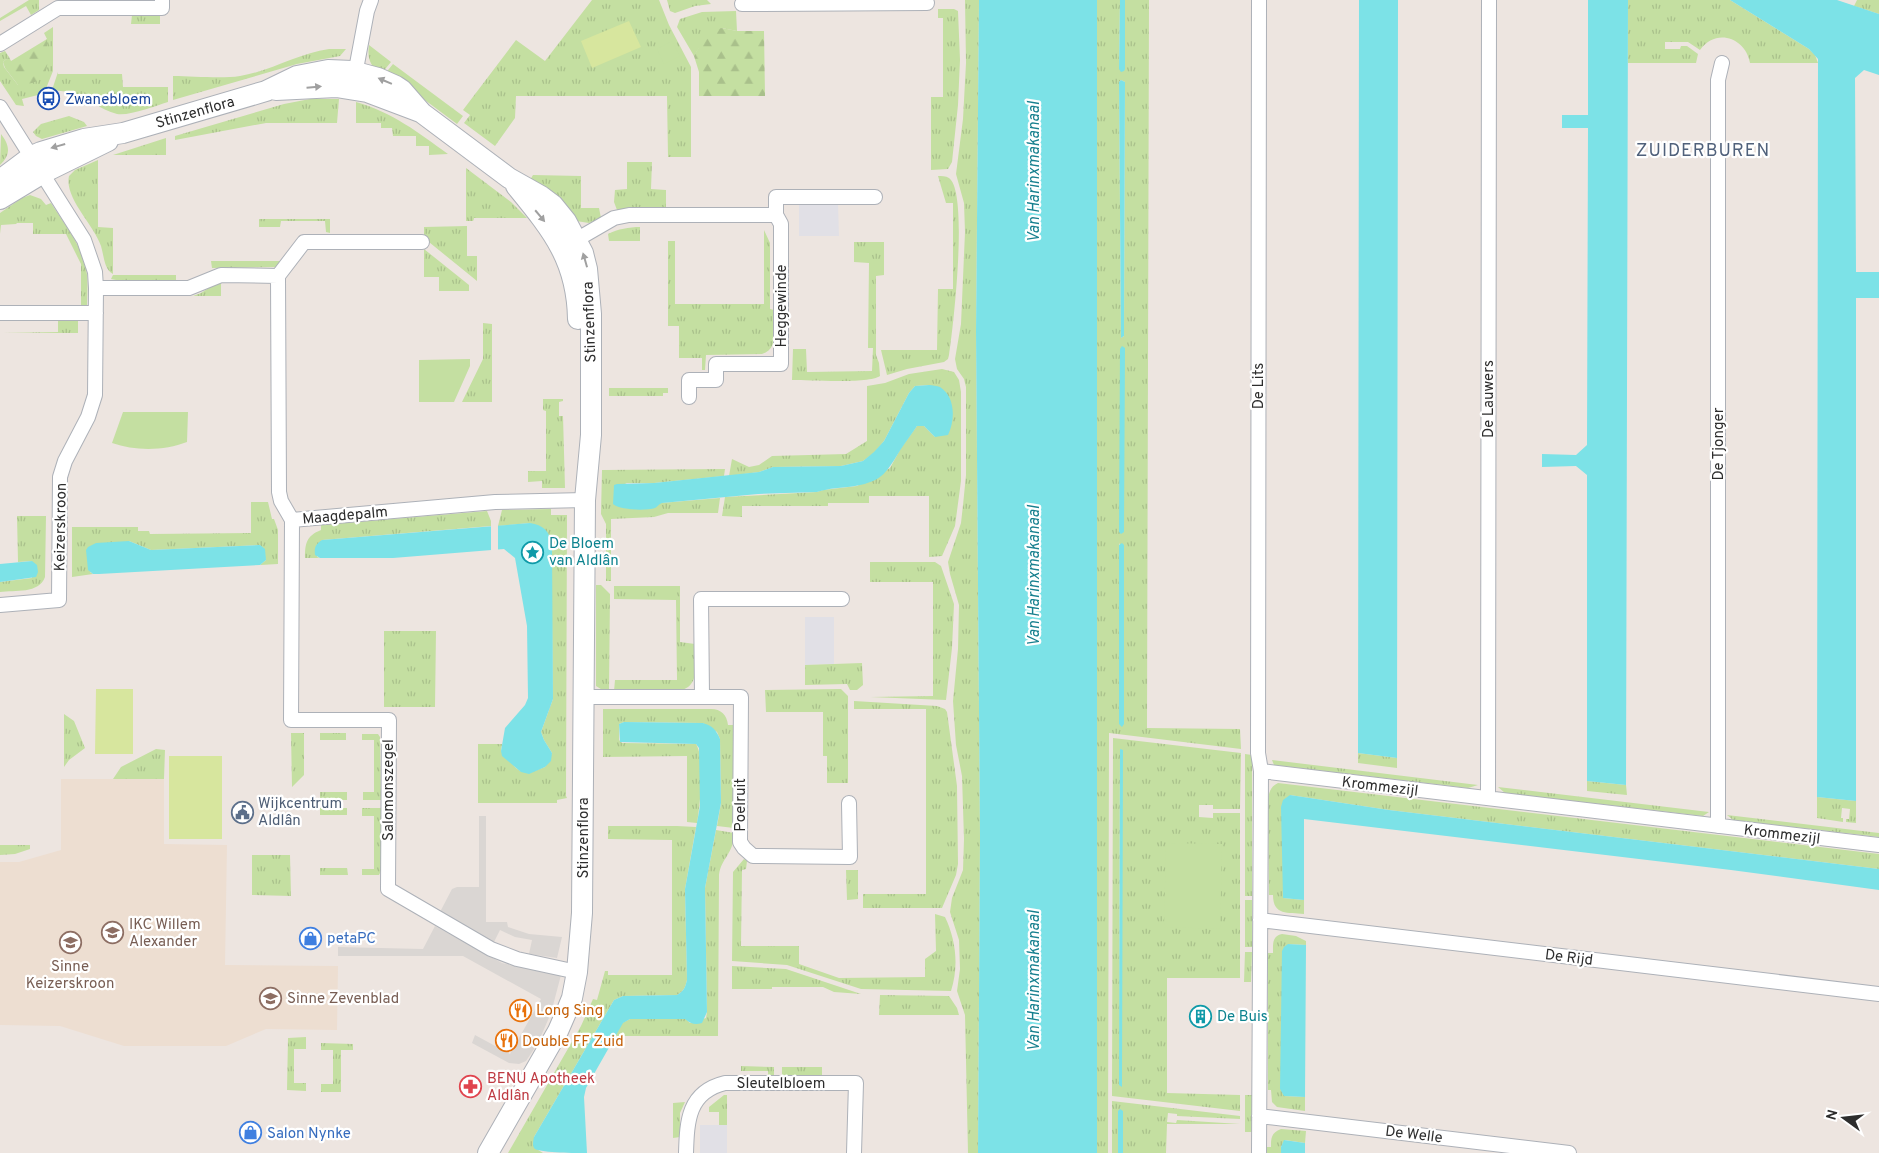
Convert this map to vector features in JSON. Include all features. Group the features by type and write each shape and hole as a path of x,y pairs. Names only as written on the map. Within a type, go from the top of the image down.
{"street":[{"path":"0,44 58,8 162,8 162,0"},
{"path":"354,81 371,0"},
{"name":"De Lits","path":"1259,0 1258,753 1261,771"},
{"name":"De Lauwers","path":"1488,798 1489,0"},
{"path":"742,4 927,3"},
{"name":"De Tjonger","path":"1718,826 1718,80 1722,63"},
{"name":"Stinzenflora","path":"0,180 32,156 53,147 84,139 123,133 266,91 325,86 354,81 367,92 422,113 509,178 553,205 566,221 569,244 583,253 587,269 591,314 590,435 585,500 582,912 577,972 572,998 558,1031 488,1153"},
{"path":"0,107 43,173"},
{"name":"Stinzenflora","path":"0,199 20,185 123,133"},
{"name":"Keizerskroon","path":"0,604 59,600 60,477 86,422 94,395 95,272 87,248 43,173"},
{"name":"Heggewinde","path":"689,397 689,380 716,380 716,364 781,364 781,224 776,215 776,196 875,197"},
{"path":"569,244 614,218 629,215 776,215"},
{"path":"96,288 189,288 221,275 278,276 304,242 422,242"},
{"name":"Maagdepalm","path":"278,276 279,492 281,501 292,520 495,502 585,500"},
{"path":"0,313 96,313"},
{"name":"Salomonszegel","path":"292,520 291,720 389,720 388,889 491,949 517,958 577,972"},
{"path":"702,696 701,599 842,599"},
{"name":"Poelruit","path":"584,697 741,697 740,842 748,853 759,857 850,856 849,803"},
{"path":"1259,1153 1261,771"},
{"name":"Krommezijl","path":"1261,771 1879,845"},
{"name":"De Rijd","path":"1260,920 1879,994"},
{"name":"Sleutelbloem","path":"686,1153 686,1131 692,1108 698,1097 713,1086 725,1083 856,1083 854,1153"},
{"name":"De Welle","path":"1259,1116 1569,1153"}],"shaded area":[{"path":"838,204 839,236 799,236 799,205"},
{"path":"805,617 834,617 834,664 805,665"},
{"name":"IKC Willem Alexander","path":"61,779 164,779 164,844 227,845 225,965 338,966 337,1030 266,1029 226,1046 124,1046 60,1026 0,1025 0,862 19,862 61,850"},
{"path":"479,816 486,816 486,922 507,922 508,927 529,934 562,937 557,958 529,954 532,940 515,937 500,930 494,942 440,912 452,889 457,887 479,887"},
{"path":"435,926 502,963 561,975 551,1013 538,1043 526,1061 519,1064 509,1063 472,1043 475,1035 510,1054 541,999 463,956 338,956 338,947 423,949"},
{"path":"700,1125 727,1125 727,1153 700,1153"}],"green space":[{"path":"29,0 39,0 39,10 31,15 26,6 0,21 0,18"},
{"path":"592,0 659,0 669,25 691,67 691,157 668,157 667,96 516,96 515,118 495,146 464,123 470,115 463,110 516,40 545,61"},
{"path":"667,0 707,0 711,4 695,6 675,13 670,11"},
{"path":"965,0 979,0 976,332 980,837 978,1153 968,1153 965,1015 957,991 960,969 959,940 950,912 952,898 963,870 964,839 962,776 956,745 953,701 958,649 959,605 948,562 961,523 966,475 966,387 964,379 957,369 955,359 961,324 965,232 964,203 956,174 963,119 966,63"},
{"path":"1097,0 1120,0 1119,69 1125,69 1125,0 1149,0 1147,728 1240,729 1241,749 1109,733 1108,1153 1097,1153","holes":["1121,80 1125,82 1124,336 1121,338 1119,82","1120,543 1120,726 1119,545"]},
{"path":"1628,0 1730,0 1809,49 1815,55 1818,63 1750,63 1743,47 1730,38 1722,37 1707,43 1700,50 1688,42 1665,42 1665,49 1680,49 1681,46 1687,46 1698,54 1696,63 1628,63"},
{"path":"1857,0 1879,0 1879,14 1854,6"},
{"path":"938,9 954,9 958,11 960,60 958,105 952,162 948,169 931,170 931,97 943,97 943,18 938,18"},
{"path":"736,11 737,31 722,28 699,48 694,56 677,27 680,19 702,12"},
{"path":"132,15 160,15 160,24 131,24"},
{"path":"629,21 641,47 592,68 581,41"},
{"path":"53,27 53,71 47,86 46,96 50,99 44,100 42,94 22,99 24,106 16,105 0,81 0,53 5,51 9,57 3,62 4,67 18,85 47,39 44,33"},
{"path":"722,28 737,31 764,31 765,96 699,96 699,72 694,56 708,31"},
{"path":"47,39 48,57 46,71 37,81 18,85 5,68 3,62 9,57 11,61"},
{"path":"672,41 680,56 664,64 657,49"},
{"path":"369,45 391,62 381,74 370,61 368,54"},
{"path":"329,49 346,49 340,56 297,64 173,100 173,76 240,76 251,74 307,54"},
{"path":"393,64 463,116 457,124 402,83 384,75"},
{"path":"58,72 58,74 122,74 123,87 168,87 168,102 135,112 117,114 82,97 69,94 69,92 52,90"},
{"path":"310,99 339,99 337,123 266,123 175,140 175,136 284,104"},
{"path":"356,102 393,117 448,154 429,155 429,146 416,146 416,136 393,136 392,128 381,128 381,123 356,123"},
{"path":"69,116 84,122 87,126 42,139 33,132 41,124"},
{"path":"1,134 8,146 8,154 0,165"},
{"path":"166,138 166,155 113,155"},
{"path":"98,160 98,227 113,228 113,274 106,266 101,246 75,202 69,184 69,176 75,170"},
{"path":"627,162 652,162 651,189 666,190 666,207 617,210 614,202 615,190 627,189"},
{"path":"466,168 511,202 527,218 474,218 473,221 466,221"},
{"path":"533,175 581,176 581,208 599,208 601,218 589,223 576,221 530,180"},
{"path":"938,176 949,178 955,189 958,208 958,262 954,318 948,359 944,362 887,375 881,350 937,350 938,289 953,289 953,203 946,203"},
{"path":"30,195 41,199 46,205 51,203 75,241 83,257 86,270 87,305 81,305 81,264 66,234 33,234 33,223 17,223 1,225 0,234 0,213 22,198"},
{"path":"259,219 330,219 330,233 326,232 325,221 281,221 280,227 259,227"},
{"path":"467,226 467,256 477,256 477,281 424,238 424,227"},
{"path":"640,227 640,241 609,241 608,234 612,232"},
{"path":"764,230 770,243 770,309 774,310 775,329 774,342 771,347 762,354 706,355 705,370 702,370 702,358 679,358 679,326 668,326 668,241 675,241 675,304 764,304"},
{"path":"854,242 884,242 884,275 876,276 876,355 880,376 852,381 792,380 793,349 806,349 807,372 872,371 873,348 868,348 869,263 854,262"},
{"path":"424,249 469,285 469,291 439,291 439,277 424,277"},
{"path":"211,261 281,262 277,267 212,268"},
{"path":"113,275 176,275 176,280 116,280 111,279"},
{"path":"215,284 221,284 221,296 193,296 201,293"},
{"path":"78,320 78,333 3,333 58,332 58,321"},
{"path":"483,323 492,324 492,402 462,402 483,359"},
{"path":"470,359 470,366 454,402 419,402 419,360"},
{"path":"942,369 954,372 959,380 961,392 961,481 955,526 942,556 929,557 929,496 869,496 869,503 828,503 828,506 742,506 742,517 722,516 725,497 817,492 857,486 890,468 901,448 917,426 924,426 935,437 929,385 915,386 909,393 884,441 874,453 863,461 841,466 773,467 759,472 729,476 732,459 749,467 759,465 772,456 846,454 867,441 867,386 885,383 909,374"},
{"path":"609,388 668,388 668,393 663,393 663,396 609,396"},
{"path":"543,399 563,399 563,401 559,402 559,416 563,416 565,488 542,488 542,481 528,482 528,471 546,471 546,411 543,410"},
{"path":"123,412 188,412 187,442 169,447 150,449 121,446 112,443"},
{"path":"725,469 724,476 654,483 625,483 661,503 720,498 718,513 668,513 654,517 611,519 611,581 606,581 606,524 601,514 602,470"},
{"path":"251,502 268,502 272,519 274,519 278,530 278,564 260,565 266,560 260,545 151,550 129,541 90,572 93,574 72,577 72,527 138,527 138,531 149,531 150,534 251,533"},
{"path":"551,509 551,515 567,515 567,798 557,800 557,803 478,803 478,744 502,744 501,751 516,768 524,772 545,767 552,753 541,732 553,699 551,539 530,523 498,526 502,510"},
{"path":"487,511 491,526 322,540 317,557 320,558 305,558 307,541 312,535 321,530 321,525"},
{"path":"17,516 46,516 45,577 38,586 32,589 0,592 0,582 32,578 32,561 18,562"},
{"path":"870,562 935,562 941,566 954,604 952,648 946,700 870,697 933,696 933,582 870,582"},
{"path":"596,585 601,585 610,594 609,691 604,691 596,686"},
{"path":"614,586 680,586 680,642 695,644 696,665 694,678 687,688 680,690 614,691 615,680 677,680 676,600 614,599"},
{"path":"384,631 436,631 435,707 384,707"},
{"path":"862,663 863,685 857,690 850,690 847,684 805,685 805,665"},
{"path":"96,689 133,689 133,754 95,754"},
{"path":"841,689 848,696 848,783 827,783 827,756 823,756 823,712 766,712 765,690"},
{"path":"854,701 937,706 945,709 947,712 957,786 958,864 956,875 942,908 863,908 863,894 926,894 926,709 854,709"},
{"path":"603,709 711,709 723,713 728,725 734,725 734,828 717,826 721,803 720,739 717,732 703,723 624,722 619,724 619,740 622,743 696,744 699,751 701,771 697,823 687,822 687,756 603,757"},
{"path":"64,714 74,721 85,748 69,760 64,767"},
{"path":"291,733 304,733 304,775 292,787"},
{"path":"320,733 346,733 346,740 320,740"},
{"path":"362,734 378,734 380,737 381,800 363,800 363,792 374,792 374,740 362,740"},
{"path":"1113,738 1241,753 1240,809 1213,809 1213,805 1199,805 1199,817 1213,818 1213,813 1240,813 1240,978 1167,978 1167,1093 1240,1095 1240,1111 1112,1096","holes":["1121,749 1119,1085 1120,750"]},
{"path":"156,749 165,750 164,779 113,779 121,767"},
{"path":"1358,753 1397,758 1397,768 1358,763"},
{"path":"1245,754 1252,755 1252,896 1245,896"},
{"path":"169,756 222,756 222,839 169,839"},
{"path":"1272,760 1478,785 1468,788 1274,765"},
{"path":"1587,781 1626,785 1627,795 1587,791"},
{"path":"1278,783 1879,854 1879,869 1389,810 1290,795 1283,898 1304,900 1304,914 1287,913 1282,912 1276,907 1273,895 1269,895 1268,801 1270,790"},
{"path":"1498,787 1709,812 1703,816 1505,793"},
{"path":"320,792 347,792 347,800 320,800"},
{"path":"1817,797 1856,801 1856,823 1846,822 1846,819 1849,819 1850,809 1842,808 1841,818 1843,818 1843,822 1817,818"},
{"path":"320,808 347,808 347,815 320,815"},
{"path":"362,808 381,808 381,871 379,875 362,875 362,869 374,869 374,816 362,816"},
{"path":"1727,815 1879,833 1879,837 1733,820"},
{"path":"608,826 696,827 685,889 686,985 683,991 677,995 623,996 614,1000 534,1137 535,1148 543,1153 508,1153 581,1026 593,999 597,1000 605,971 608,971 608,975 672,975 672,840 608,839"},
{"path":"716,830 734,833 732,846 722,864 719,875 718,1036 615,1036 622,1023 630,1019 686,1019 690,1023 706,1018 705,888"},
{"path":"1166,843 1222,844 1220,929 1164,927"},
{"path":"0,845 30,845 30,849 15,854 0,855"},
{"path":"252,855 290,855 291,896 252,895"},
{"path":"744,859 747,861 746,869 742,870 741,946 799,946 799,964 839,978 925,977 925,959 936,951 935,914 945,917 954,944 956,963 951,991 861,989 787,965 732,961 733,872"},
{"path":"320,868 347,868 348,875 320,875"},
{"path":"846,870 858,870 858,899 847,900"},
{"path":"1245,900 1252,900 1252,947 1245,947"},
{"path":"1282,934 1296,936 1306,941 1306,945 1288,944 1284,1096 1305,1097 1305,1111 1277,1107 1272,1102 1271,1090 1268,1090 1268,953 1273,953 1275,939"},
{"path":"1245,952 1252,952 1251,982 1244,982"},
{"path":"732,966 786,969 861,994 834,992 823,987 732,989"},
{"path":"880,995 949,996 959,1015 879,1015"},
{"path":"306,1037 306,1049 294,1049 294,1083 306,1083 306,1091 287,1090 288,1038"},
{"path":"321,1043 353,1044 353,1050 341,1050 341,1092 321,1092 321,1084 333,1084 333,1050 321,1050"},
{"path":"741,1066 774,1067 774,1076 768,1076 768,1071 741,1071"},
{"path":"782,1067 822,1067 822,1077 782,1077"},
{"path":"724,1095 727,1095 727,1125 719,1125 719,1112 709,1112 709,1107"},
{"path":"1245,1095 1252,1095 1252,1132 1245,1132"},
{"path":"1112,1101 1240,1116 1240,1119 1177,1116 1177,1114 1168,1113 1167,1122 1176,1123 1177,1120 1240,1124 1167,1124 1166,1153 1123,1153 1123,1111 1118,1111 1118,1153 1112,1153"},
{"path":"685,1102 680,1113 680,1137 673,1138 673,1103"},
{"path":"1281,1129 1306,1131 1305,1143 1285,1140 1281,1147 1281,1153 1267,1153 1267,1147 1271,1147 1273,1134"}],"water":[{"name":"Van Harinxmakanaal","path":"979,0 1097,0 1097,1153 978,1153 980,837 976,332"},
{"path":"1120,0 1125,0 1125,69 1121,72 1119,69"},
{"path":"1359,0 1398,0 1397,758 1358,753"},
{"path":"1588,0 1628,0 1626,785 1587,781 1587,475 1576,466 1542,467 1542,454 1576,455 1587,445 1588,128 1562,128 1562,115 1588,115"},
{"path":"1730,0 1837,0 1879,14 1879,75 1864,70 1855,78 1856,272 1879,272 1879,298 1856,298 1856,801 1817,797 1818,59 1809,49"},
{"path":"1121,80 1125,82 1124,336 1121,338 1119,82"},
{"path":"1122,346 1125,348 1124,532 1121,534 1119,532 1120,349"},
{"path":"929,385 940,387 949,397 953,416 948,435 935,437 924,426 917,426 884,474 865,484 817,492 758,494 662,503 655,508 645,509 627,509 613,504 614,485 617,484 654,483 759,472 773,467 841,466 863,461 884,441 909,393 915,386"},
{"path":"530,523 539,525 548,532 552,545 553,699 541,732 552,753 551,761 545,767 529,774 521,772 502,756 501,751 505,728 525,705 528,698 527,626 515,558 504,549 393,558 320,558 315,555 315,552 316,546 322,540"},
{"path":"129,541 151,550 260,545 265,549 266,560 260,565 99,574 93,574 88,570 86,550 88,547 96,543"},
{"path":"1122,543 1124,545 1124,724 1122,727 1119,724 1119,545"},
{"path":"32,561 37,565 38,572 36,577 0,582 0,564"},
{"path":"624,722 703,723 714,729 720,739 721,803 705,888 707,1012 702,1023 697,1024 685,1019 630,1019 623,1023 586,1088 584,1097 587,1153 539,1150 533,1146 534,1137 614,1000 623,996 677,995 684,989 687,980 685,889 700,806 699,748 696,744 620,742 619,724"},
{"path":"1120,749 1123,750 1122,1087 1119,1085"},
{"path":"1290,795 1389,810 1879,869 1879,890 1731,870 1304,819 1304,900 1283,898 1281,807 1283,800"},
{"path":"1288,944 1306,945 1305,1097 1284,1096 1280,1089 1282,951"},
{"path":"1120,1109 1123,1111 1123,1153 1118,1153 1118,1111"},
{"path":"1284,1140 1305,1143 1305,1153 1281,1153"}],"pier":[{"path":"498,523 498,551 491,552 491,524"}],"place":[{"name":"Zwanebloem","path":"49,99"},
{"name":"De Bloem van Aldlân","path":"533,552"},
{"name":"Wijkcentrum Aldlân","path":"242,812"},
{"name":"IKC Willem Alexander","path":"113,933"},
{"name":"petaPC","path":"311,938"},
{"name":"Sinne Keizerskroon","path":"70,943"},
{"name":"Sinne Zevenblad","path":"271,998"},
{"name":"Long Sing","path":"520,1010"},
{"name":"De Buis","path":"1201,1016"},
{"name":"Double FF Zuid","path":"506,1041"},
{"name":"BENU Apotheek Aldlân","path":"471,1087"},
{"name":"Salon Nynke","path":"251,1133"}],"district":[{"name":"ZUIDERBUREN","path":"1703,150"}]}
